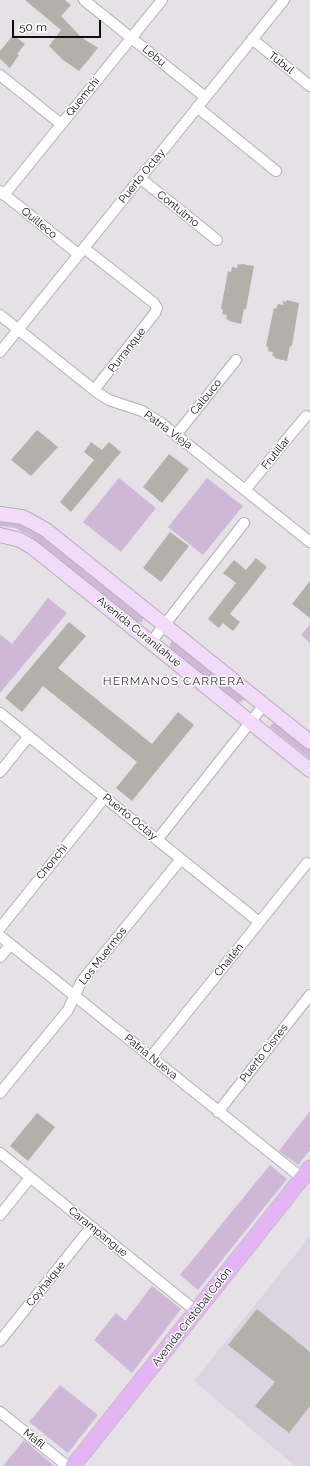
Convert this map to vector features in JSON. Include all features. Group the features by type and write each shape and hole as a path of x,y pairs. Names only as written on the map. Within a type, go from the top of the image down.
{"main road":[{"name":"Avenida Curanilahue","path":"0,514 22,517 38,525 310,742"},
{"name":"Avenida Curanilahue","path":"0,535 20,540 32,547 310,770"},
{"name":"Avenida Cristóbal Colón","path":"73,1466 306,1173"}],"street":[{"name":"Lebu","path":"84,0 205,97"},
{"name":"Quemchi","path":"2,193 62,124 162,0"},
{"name":"Puerto Octay","path":"0,352 284,0"},
{"name":"Tubul","path":"252,39 310,86"},
{"path":"0,75 62,124"},
{"path":"197,108 276,171"},
{"name":"Contulmo","path":"140,178 217,240"},
{"name":"Quilleco","path":"2,193 154,303 157,308"},
{"name":"Purranque","path":"94,390 155,313 157,308"},
{"name":"Patria Vieja","path":"0,315 94,390 109,400 142,411 162,423 310,542"},
{"name":"Calbuco","path":"176,435 236,360"},
{"name":"Frutillar","path":"246,490 306,416"},
{"path":"151,642 244,523"},
{"path":"157,840 264,706"},
{"name":"Puerto Octay","path":"0,713 259,922"},
{"path":"0,772 29,736"},
{"name":"Chonchi","path":"0,928 105,797"},
{"name":"Los Muermos","path":"0,1093 68,1010 81,982 181,859"},
{"name":"Chaitén","path":"151,1057 307,863"},
{"name":"Patria Nueva","path":"0,936 218,1112 306,1173"},
{"path":"0,957 10,945"},
{"name":"Puerto Cisnes","path":"218,1112 310,995"},
{"name":"Carampangue","path":"0,1153 196,1311"},
{"path":"0,1215 30,1178"},
{"name":"Coyhaique","path":"0,1341 91,1227"},
{"name":"Máfil","path":"0,1412 67,1466"}],"shaded area":[{"path":"119,478 156,508 121,552 83,522"},
{"path":"207,478 243,506 203,555 168,527"},
{"path":"0,520 23,524 35,531 143,617 142,622 137,622 29,535 15,528 0,526"},
{"path":"48,598 67,613 0,693 0,634 12,644"},
{"path":"310,624 310,643 301,635"},
{"path":"172,641 176,642 242,695 244,699 241,702 236,702 170,649 170,643"},
{"path":"277,723 310,750 310,759 272,729 270,726"},
{"path":"310,1111 310,1150 298,1165 279,1151"},
{"path":"270,1165 287,1179 198,1290 180,1275"},
{"path":"310,1236 310,1466 295,1466 194,1381"},
{"path":"152,1286 181,1309 132,1373 94,1340 116,1313 125,1321"},
{"path":"60,1385 98,1415 68,1453 29,1422"},
{"path":"24,1440 53,1465 53,1466 3,1466"}],"building":[{"path":"25,0 65,0 71,5 61,16 81,37 98,48 79,71 63,60 49,46 61,30"},
{"path":"13,35 25,44 17,54 19,55 10,68 0,59 0,51"},
{"path":"238,264 254,266 246,309 244,309 241,324 226,319 227,315 222,314 223,310 221,309 228,271 231,272 232,267 237,268"},
{"path":"287,300 299,303 292,346 290,346 287,361 274,358 275,356 272,356 273,352 268,351 268,347 266,346 274,308 276,309 278,304 283,305 283,301 286,302"},
{"path":"37,430 58,447 31,476 11,460"},
{"path":"91,442 102,450 109,442 121,452 71,512 60,502 94,460 84,452"},
{"path":"169,454 189,469 162,503 143,487"},
{"path":"170,532 189,546 161,582 143,568"},
{"path":"256,558 267,567 230,614 240,622 233,631 223,623 219,628 208,619 236,583 223,573 234,560 246,570"},
{"path":"310,581 310,618 292,604"},
{"path":"69,622 86,636 58,668 152,744 178,712 194,725 132,801 116,788 137,762 43,686 22,712 5,698"},
{"path":"37,1113 55,1127 28,1161 10,1146"},
{"path":"257,1309 310,1352 310,1406 289,1433 255,1406 275,1382 228,1345"}],"district":[{"name":"HERMANOS CARRERA","path":"174,681"}]}
